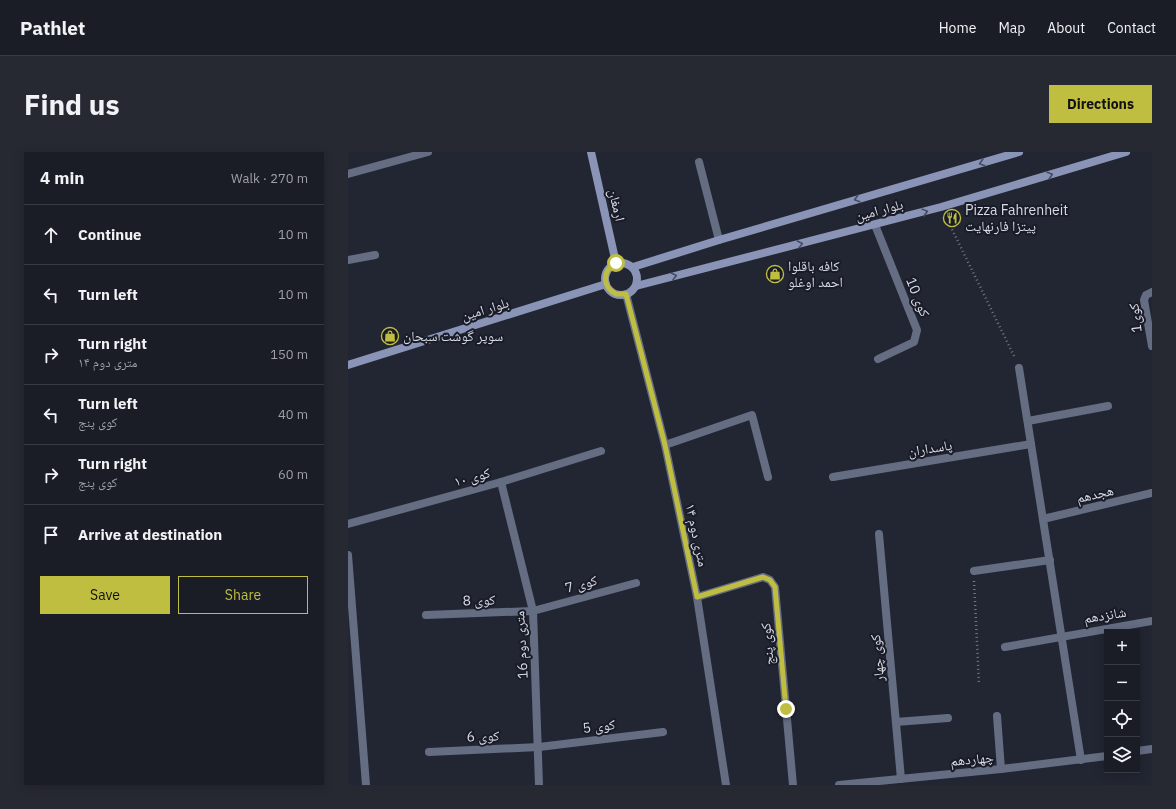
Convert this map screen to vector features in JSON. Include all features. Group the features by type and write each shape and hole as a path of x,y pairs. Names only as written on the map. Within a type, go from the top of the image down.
{"main road":[{"name":"ارمغان","path":"592,152 616,263"},
{"name":"بلوار امین","path":"633,267 719,240 1019,152"},
{"name":"بلوار امین","path":"636,286 941,207 1126,152"},
{"path":"616,263 625,263 633,267 638,276 636,286 626,294 616,294 606,284 605,279 608,269 616,263"},
{"name":"بلوار امین","path":"348,365 606,284"}],"street":[{"path":"348,174 406,155 428,152"},
{"path":"698,162 719,240"},
{"name":"کوی 10","path":"875,225 917,330 914,342 878,359"},
{"path":"348,260 375,255"},
{"name":"کوی1","path":"1152,292 1146,295 1144,300 1152,346"},
{"name":"۱۴ متری دوم","path":"626,294 665,445 697,597 726,785"},
{"path":"1019,368 1081,760"},
{"path":"1028,421 1108,406"},
{"path":"665,445 752,415 768,477"},
{"name":"پاسداران","path":"833,477 1032,444"},
{"name":"کوی ۱۰","path":"348,524 501,482 601,451"},
{"name":"16 متری دوم","path":"501,482 533,610 540,785"},
{"name":"هجدهم","path":"1043,519 1152,493"},
{"name":"کوی چهار","path":"879,534 900,778"},
{"path":"348,555 366,785"},
{"path":"974,571 1050,560"},
{"name":"کوی پنج","path":"697,597 763,577 770,580 775,587 793,785"},
{"name":"کوی 7","path":"533,610 636,583"},
{"name":"کوی 8","path":"426,615 533,610"},
{"name":"شانزدهم","path":"1005,647 1062,635 1152,620"},
{"path":"997,716 1001,769"},
{"path":"896,722 948,718"},
{"name":"کوی 5","path":"539,747 663,732"},
{"name":"کوی 6","path":"428,752 539,747"},
{"path":"1140,751 1152,749"},
{"name":"چهاردهم","path":"839,785 1001,769 1104,756"}],"path":[{"path":"941,207 1019,368"},
{"path":"974,571 979,684"}],"place":[{"name":"Pizza Fahrenheit پیتزا فارنهایت","path":"952,218"},
{"name":"کافه باقلوا احمد اوغلو","path":"775,274"},
{"name":"سوپر گوشت سبحان","path":"390,336"}],"route":[{"path":"616,263 608,269 605,279 606,284 608,289 612,292 621,295 626,294 665,445 697,597 763,577 770,580 775,587 786,709"}]}
